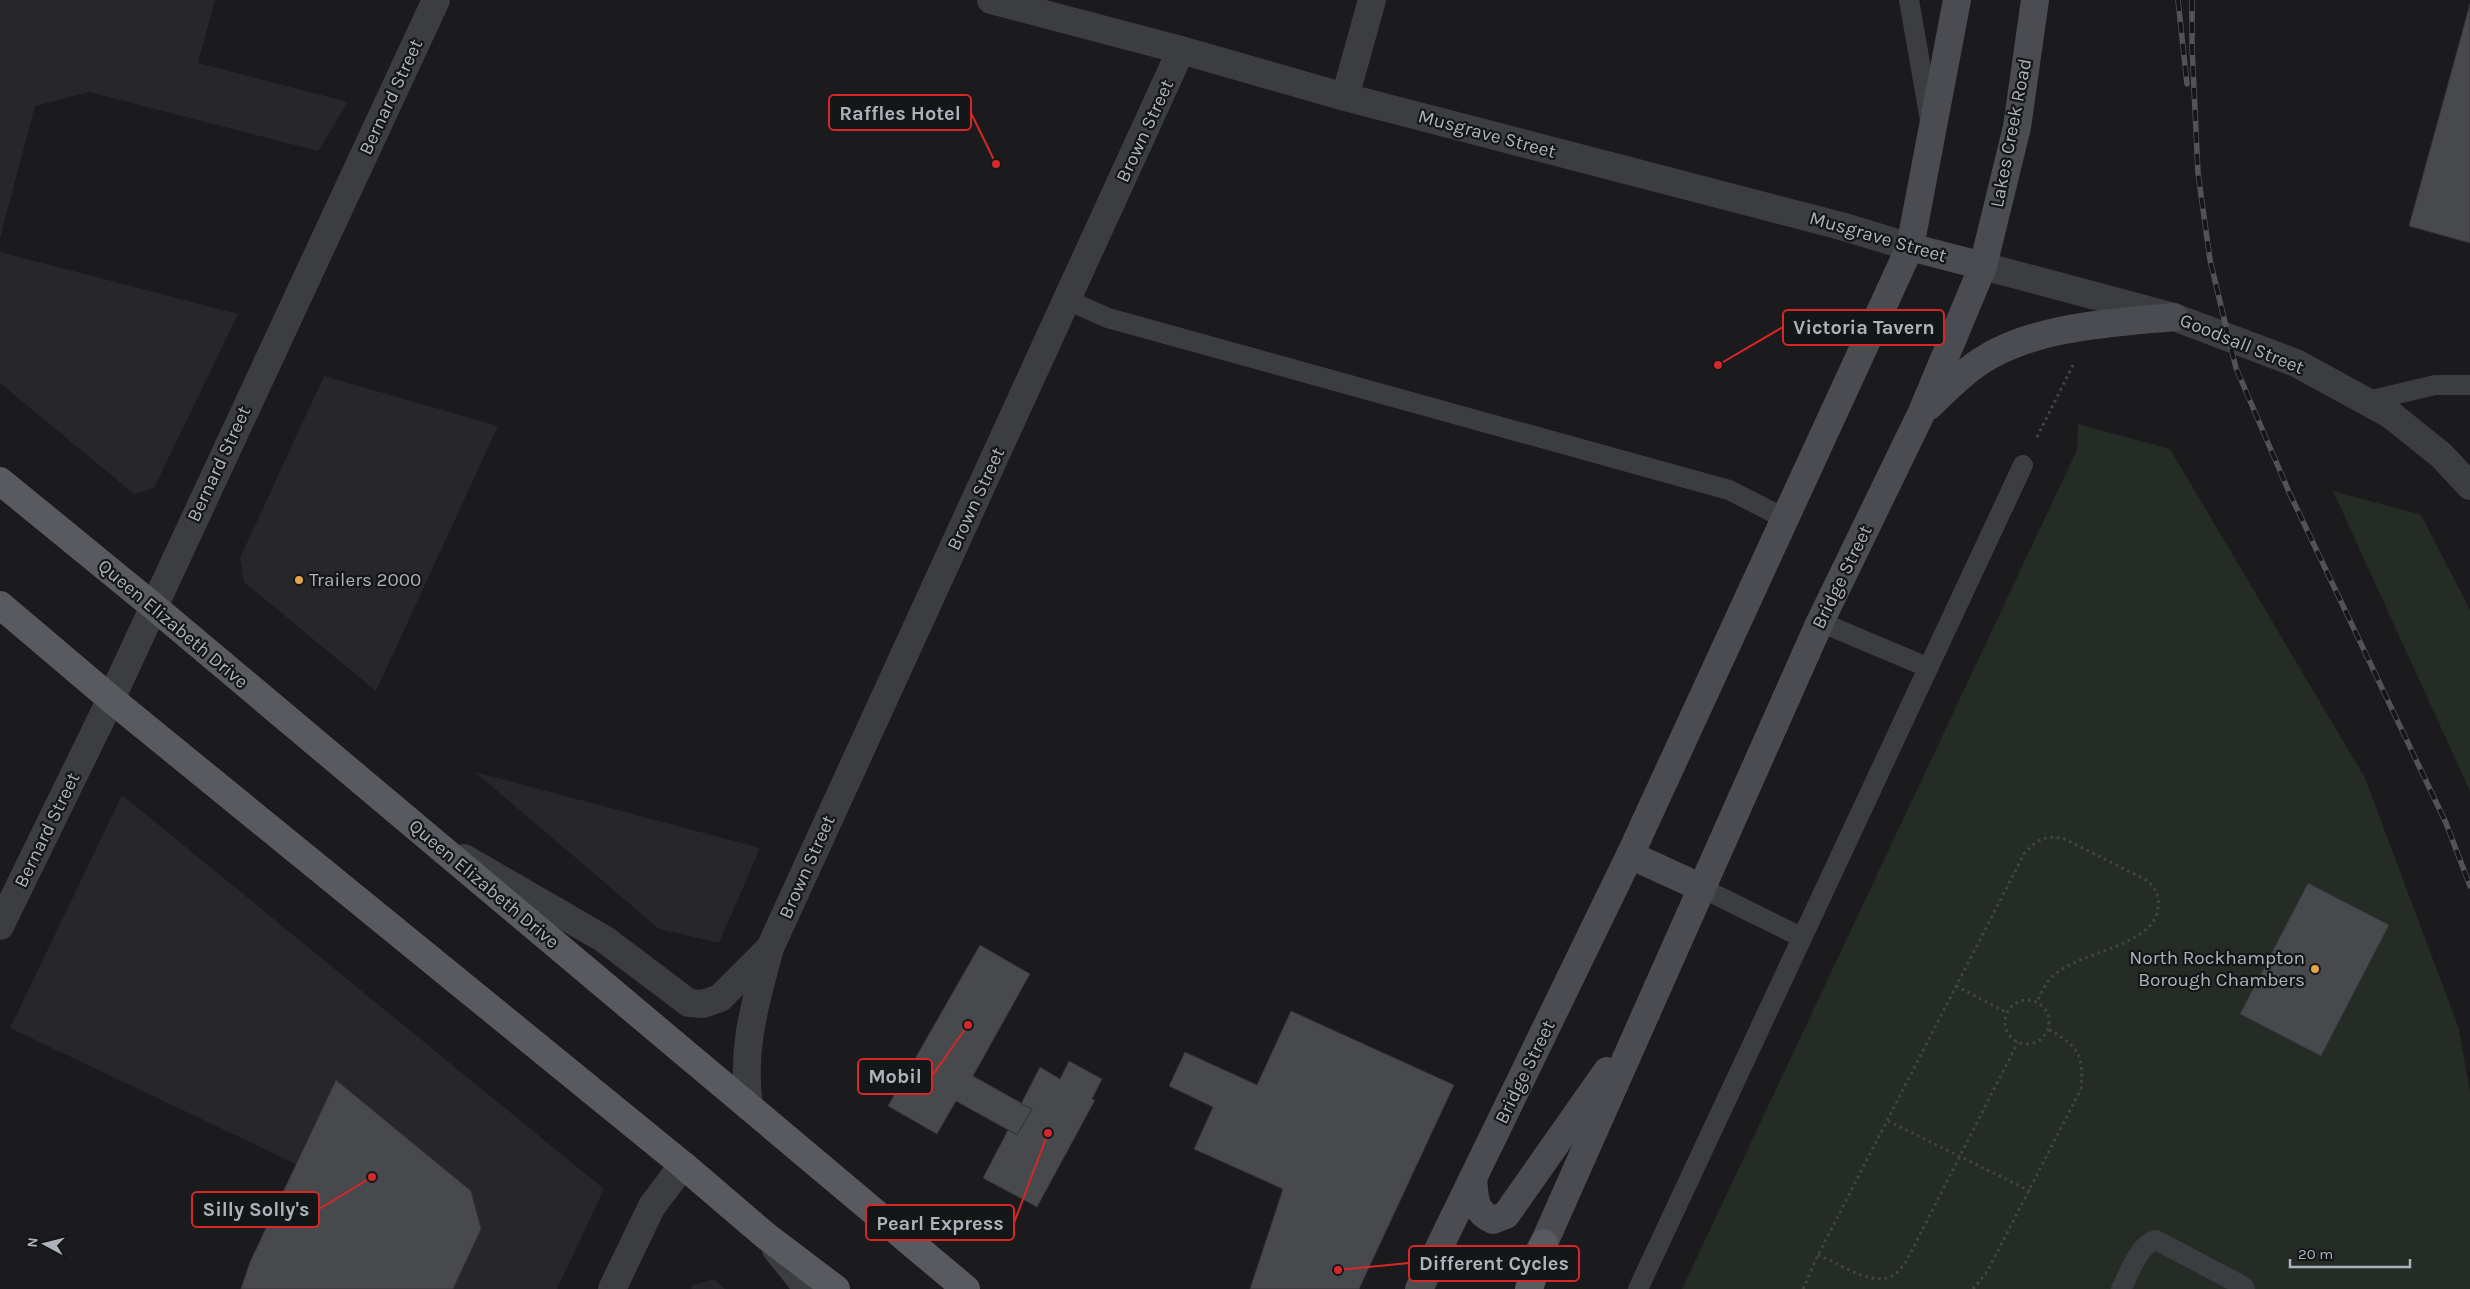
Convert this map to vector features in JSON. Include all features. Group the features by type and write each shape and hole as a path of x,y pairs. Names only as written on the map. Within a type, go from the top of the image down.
{"main road":[{"path":"1910,247 1958,0"},
{"name":"Lakes Creek Road","path":"1983,266 2016,127 2035,0"},
{"name":"Musgrave Street","path":"1910,247 1983,266"},
{"name":"Bridge Street","path":"1419,1289 1630,855 1910,247"},
{"name":"Bridge Street","path":"1518,1289 1544,1243 1820,622 1922,412 1983,266"},
{"path":"1922,412 1982,360 2021,342 2070,328 2174,316"},
{"name":"Queen Elizabeth Drive","path":"0,481 153,606 966,1289"},
{"path":"0,605 111,699 683,1165 766,1236 836,1289"},
{"path":"1630,855 1702,888"},
{"path":"1473,1178 1475,1201 1482,1215 1493,1220 1506,1214 1644,1019"},
{"path":"1529,1289 1544,1243"}],"street":[{"name":"Bernard Street","path":"0,926 111,699 436,0"},
{"name":"Musgrave Street","path":"991,0 1181,50 1346,97 1841,226 1910,247"},
{"path":"1346,97 1372,0"},
{"name":"Brown Street","path":"749,1107 745,1068 748,1042 751,1020 770,948 1181,50"},
{"name":"Goodsall Street","path":"1983,266 2174,316 2296,363 2391,415 2441,455 2470,486"},
{"name":"Brown Street","path":"429,838 604,939 689,1003 703,1004 720,998 770,948"},
{"path":"612,1289 652,1206 683,1165"},
{"path":"766,1236 808,1289"}],"lane":[{"path":"1909,0 1932,129"},
{"path":"1067,300 1108,318 1729,490 1784,518"},
{"path":"2368,401 2435,385 2470,385"},
{"path":"1638,1289 2023,465"},
{"path":"1820,622 1927,667"},
{"path":"1702,888 1801,937"},
{"path":"2121,1289 2143,1249 2148,1242 2156,1240 2243,1286 2245,1289"}],"path":[{"path":"2023,465 2094,325"},
{"path":"1803,1289 1818,1255 2024,854 2033,844 2054,836 2065,839 2146,880 2153,886 2158,896 2159,907 2156,916 2143,932 2065,968 2052,977 2037,1002"},
{"path":"1956,986 2008,1013"},
{"path":"2030,1000 2037,1002 2046,1011 2048,1029 2039,1040 2026,1044 2018,1042 2008,1032 2006,1019 2008,1013 2017,1003 2030,1000"},
{"path":"1974,1289 1987,1272 2081,1089 2082,1062 2077,1050 2066,1040 2048,1029"},
{"path":"1818,1255 1871,1278 1888,1278 1897,1273 1907,1260 1961,1158 2018,1042"},
{"path":"1888,1121 2030,1191"}],"shaded area":[{"path":"0,0 215,0 198,63 348,102 318,151 89,92 35,106 0,238"},
{"path":"0,252 238,314 154,488 134,494 0,383"},
{"path":"324,376 498,426 376,691 244,582 240,558"},
{"path":"2078,424 2170,449 2365,778 2459,1029 2470,1092 2470,1289 1682,1289 2077,450"},
{"path":"2333,491 2421,515 2470,610 2470,791"},
{"path":"475,772 760,848 719,943 659,929"},
{"path":"122,795 604,1189 557,1289 244,1289 296,1164 10,1028"},
{"path":"714,1279 725,1289 691,1289 693,1285"}],"building":[{"path":"2470,4 2470,243 2409,226"},
{"name":"North Rockhampton Borough Chambers","path":"2308,883 2389,925 2321,1056 2240,1014"},
{"path":"980,945 1030,974 973,1076 1032,1109 1017,1135 956,1101 937,1134 888,1106"},
{"path":"1291,1011 1454,1085 1359,1289 1250,1289 1283,1189 1194,1149 1213,1107 1169,1086 1185,1052 1257,1085"},
{"path":"1069,1061 1102,1079 1092,1099 1095,1100 1037,1207 983,1178 1008,1130 1017,1135 1032,1109 1021,1104 1040,1067 1060,1079"},
{"path":"336,1080 471,1191 481,1229 453,1289 241,1289 250,1262"}],"railway":[{"path":"2178,0 2187,84"},
{"path":"2192,0 2192,46 2198,173 2210,260 2236,368 2289,492 2446,823 2470,886"}],"place":[{"name":"Raffles Hotel","path":"996,164"},
{"name":"Victoria Tavern","path":"1718,365"},
{"name":"Trailers 2000","path":"299,580"},
{"name":"North Rockhampton Borough Chambers","path":"2315,969"},
{"name":"Mobil","path":"968,1025"},
{"name":"Pearl Express","path":"1048,1133"},
{"name":"Silly Solly's","path":"372,1177"},
{"name":"Different Cycles","path":"1338,1270"}]}
